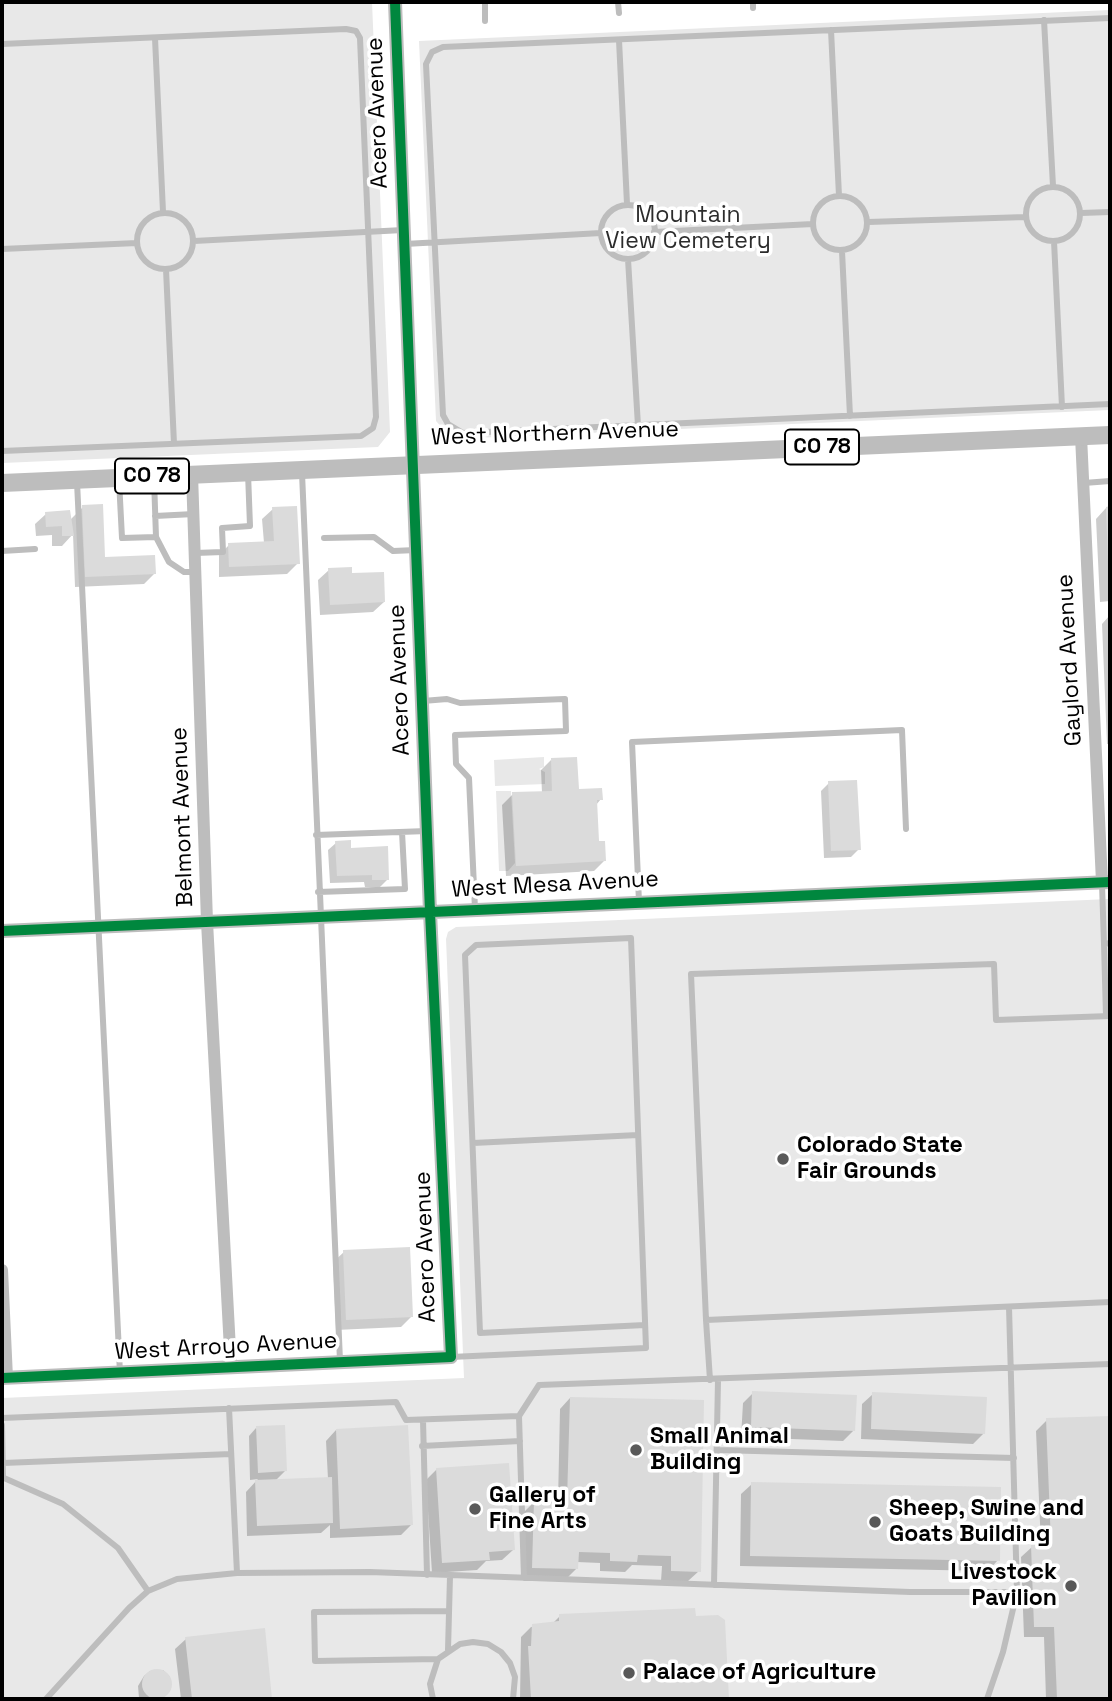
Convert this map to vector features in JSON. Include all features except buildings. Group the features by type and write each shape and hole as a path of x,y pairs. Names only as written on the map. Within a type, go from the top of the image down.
{"main road":[{"name":"West Northern Avenue","path":"2,483 1110,435"}],"street":[{"name":"Acero Avenue","path":"395,2 430,912 451,1357"},
{"name":"Gaylord Avenue","path":"1082,436 1106,882"},
{"name":"Belmont Avenue","path":"192,474 207,922 231,1368"},
{"name":"West Mesa Avenue","path":"2,932 1106,882"},
{"path":"2,1270 4,1378"},
{"name":"West Arroyo Avenue","path":"4,1378 451,1357"}],"lane":[{"path":"485,2 485,21"},
{"path":"618,2 619,13"},
{"path":"1110,18 443,47 432,52 426,64 443,415 448,424 463,433 1110,404"},
{"path":"1044,20 1052,186"},
{"path":"2,44 346,29 356,31 360,38 376,417 373,428 361,436 2,451"},
{"path":"831,30 839,196"},
{"path":"155,38 163,212"},
{"path":"619,40 626,204"},
{"path":"1052,186 1074,196 1080,213 1073,232 1054,241 1035,234 1026,218 1029,201 1034,194 1052,186"},
{"path":"839,196 858,202 868,222 863,239 855,247 842,251 822,244 813,224 819,207 839,196"},
{"path":"626,204 647,213 654,232 646,251 628,259 607,249 601,233 606,216 626,204"},
{"path":"163,212 179,216 187,222 194,241 185,261 166,269 147,262 137,243 142,223 163,212"},
{"path":"1080,213 1110,212"},
{"path":"868,222 1026,218"},
{"path":"654,232 813,224"},
{"path":"194,241 369,232 434,243 601,233"},
{"path":"1054,241 1062,407"},
{"path":"2,249 137,243"},
{"path":"842,251 850,416"},
{"path":"628,259 638,426"},
{"path":"166,269 174,444"},
{"path":"302,469 340,1363"},
{"path":"195,553 223,552 222,528 250,526 248,471"},
{"path":"154,476 156,537 169,562 184,572 196,572"},
{"path":"118,478 122,538 156,537"},
{"path":"76,480 120,1373"},
{"path":"1083,483 1110,481"},
{"path":"155,516 194,514"},
{"path":"324,538 374,537 393,551 416,550"},
{"path":"2,551 35,549"},
{"path":"423,701 447,699 460,703 565,699 566,730 455,735 456,764 469,778 475,909"},
{"path":"639,902 632,741 902,730 906,829"},
{"path":"316,835 427,831"},
{"path":"318,892 405,889 402,832"},
{"path":"710,1380 691,974 994,964 996,1020 1108,1016 1106,882"},
{"path":"451,1357 646,1348 631,938 476,945 465,955 480,1333 645,1325"},
{"path":"473,1143 638,1135"},
{"path":"706,1320 1110,1302"},
{"path":"987,1699 1003,1652 1017,1592 1009,1307"},
{"path":"524,1578 519,1416 539,1385 1110,1364"},
{"path":"713,1585 718,1380"},
{"path":"2,1418 396,1402 406,1420 519,1416"},
{"path":"229,1408 237,1573"},
{"path":"423,1420 427,1575"},
{"path":"2,1425 3,1478 63,1504 118,1548 148,1591"},
{"path":"422,1446 520,1441"},
{"path":"718,1450 1014,1458"},
{"path":"3,1463 231,1454"},
{"path":"46,1699 148,1591 177,1579 237,1573 346,1572 1017,1592"},
{"path":"448,1650 450,1576"},
{"path":"438,1659 315,1661 314,1612 449,1611"},
{"path":"433,1699 430,1684 438,1659 448,1650 473,1642 488,1644 501,1652 515,1677 513,1699"}],"green space":[{"path":"2,2 372,2 390,432 378,447 2,463"},
{"name":"Mountain View Cemetery","path":"1110,10 1110,410 452,439 436,421 419,41"},
{"path":"544,757 544,767 539,769 545,772 545,784 495,786 494,760"},
{"path":"496,791 511,791 515,863 508,871 499,871"},
{"name":"Colorado State Fair Grounds","path":"1110,899 1110,1699 2,1699 2,1398 464,1378 446,939 448,932 456,927"}],"cycle path":[{"path":"2,1378 451,1357 430,912 395,2"},
{"path":"2,931 1110,882"}],"place":[{"name":"Colorado State Fair Grounds","path":"783,1159"},
{"name":"Small Animal Building","path":"636,1450"},
{"name":"Gallery of Fine Arts","path":"475,1509"},
{"name":"Sheep, Swine and Goats Building","path":"875,1522"},
{"name":"Livestock Pavilion","path":"1071,1586"},
{"name":"Palace of Agriculture","path":"629,1673"}]}
